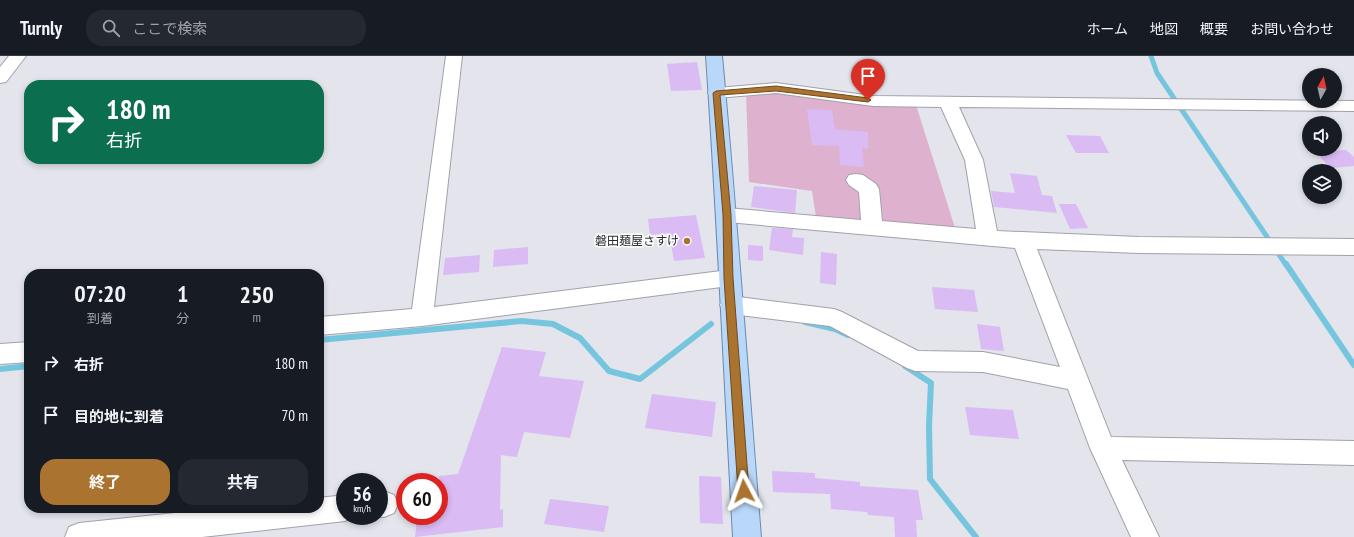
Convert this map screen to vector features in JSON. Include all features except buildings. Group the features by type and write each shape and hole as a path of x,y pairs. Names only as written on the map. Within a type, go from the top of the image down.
{"main road":[{"path":"714,56 727,215 729,278 747,537"}],"street":[{"path":"0,78 18,56"},
{"path":"422,317 454,56"},
{"path":"716,93 776,88 873,101 948,103 1354,106"},
{"path":"948,103 974,160 988,237"},
{"path":"856,180 869,190 872,227"},
{"path":"727,215 1023,241 1139,245 1354,247"},
{"path":"1023,241 1076,380 1104,448 1145,537"},
{"path":"324,326 422,317 729,278"},
{"path":"731,305 834,318 915,361 983,362 1076,380"},
{"path":"0,354 24,352"},
{"path":"1104,448 1354,453"},
{"path":"324,510 336,509"},
{"path":"79,537 299,513"}],"shaded area":[{"path":"746,91 915,102 957,234 816,217 812,191 749,182"}],"waterway":[{"path":"1151,56 1157,73 1286,265"},
{"path":"1286,264 1354,365"},
{"path":"324,340 522,321 553,324 580,338 609,371 640,379 711,324"},
{"path":"805,322 835,329 848,335"},
{"path":"905,366 931,383 929,426 930,479 976,537"},
{"path":"0,369 24,367"}],"place":[{"name":"磐田麺屋さすけ","path":"687,241"}],"route":[{"path":"744,491 729,278 727,215 716,93 776,88 868,100"}]}
